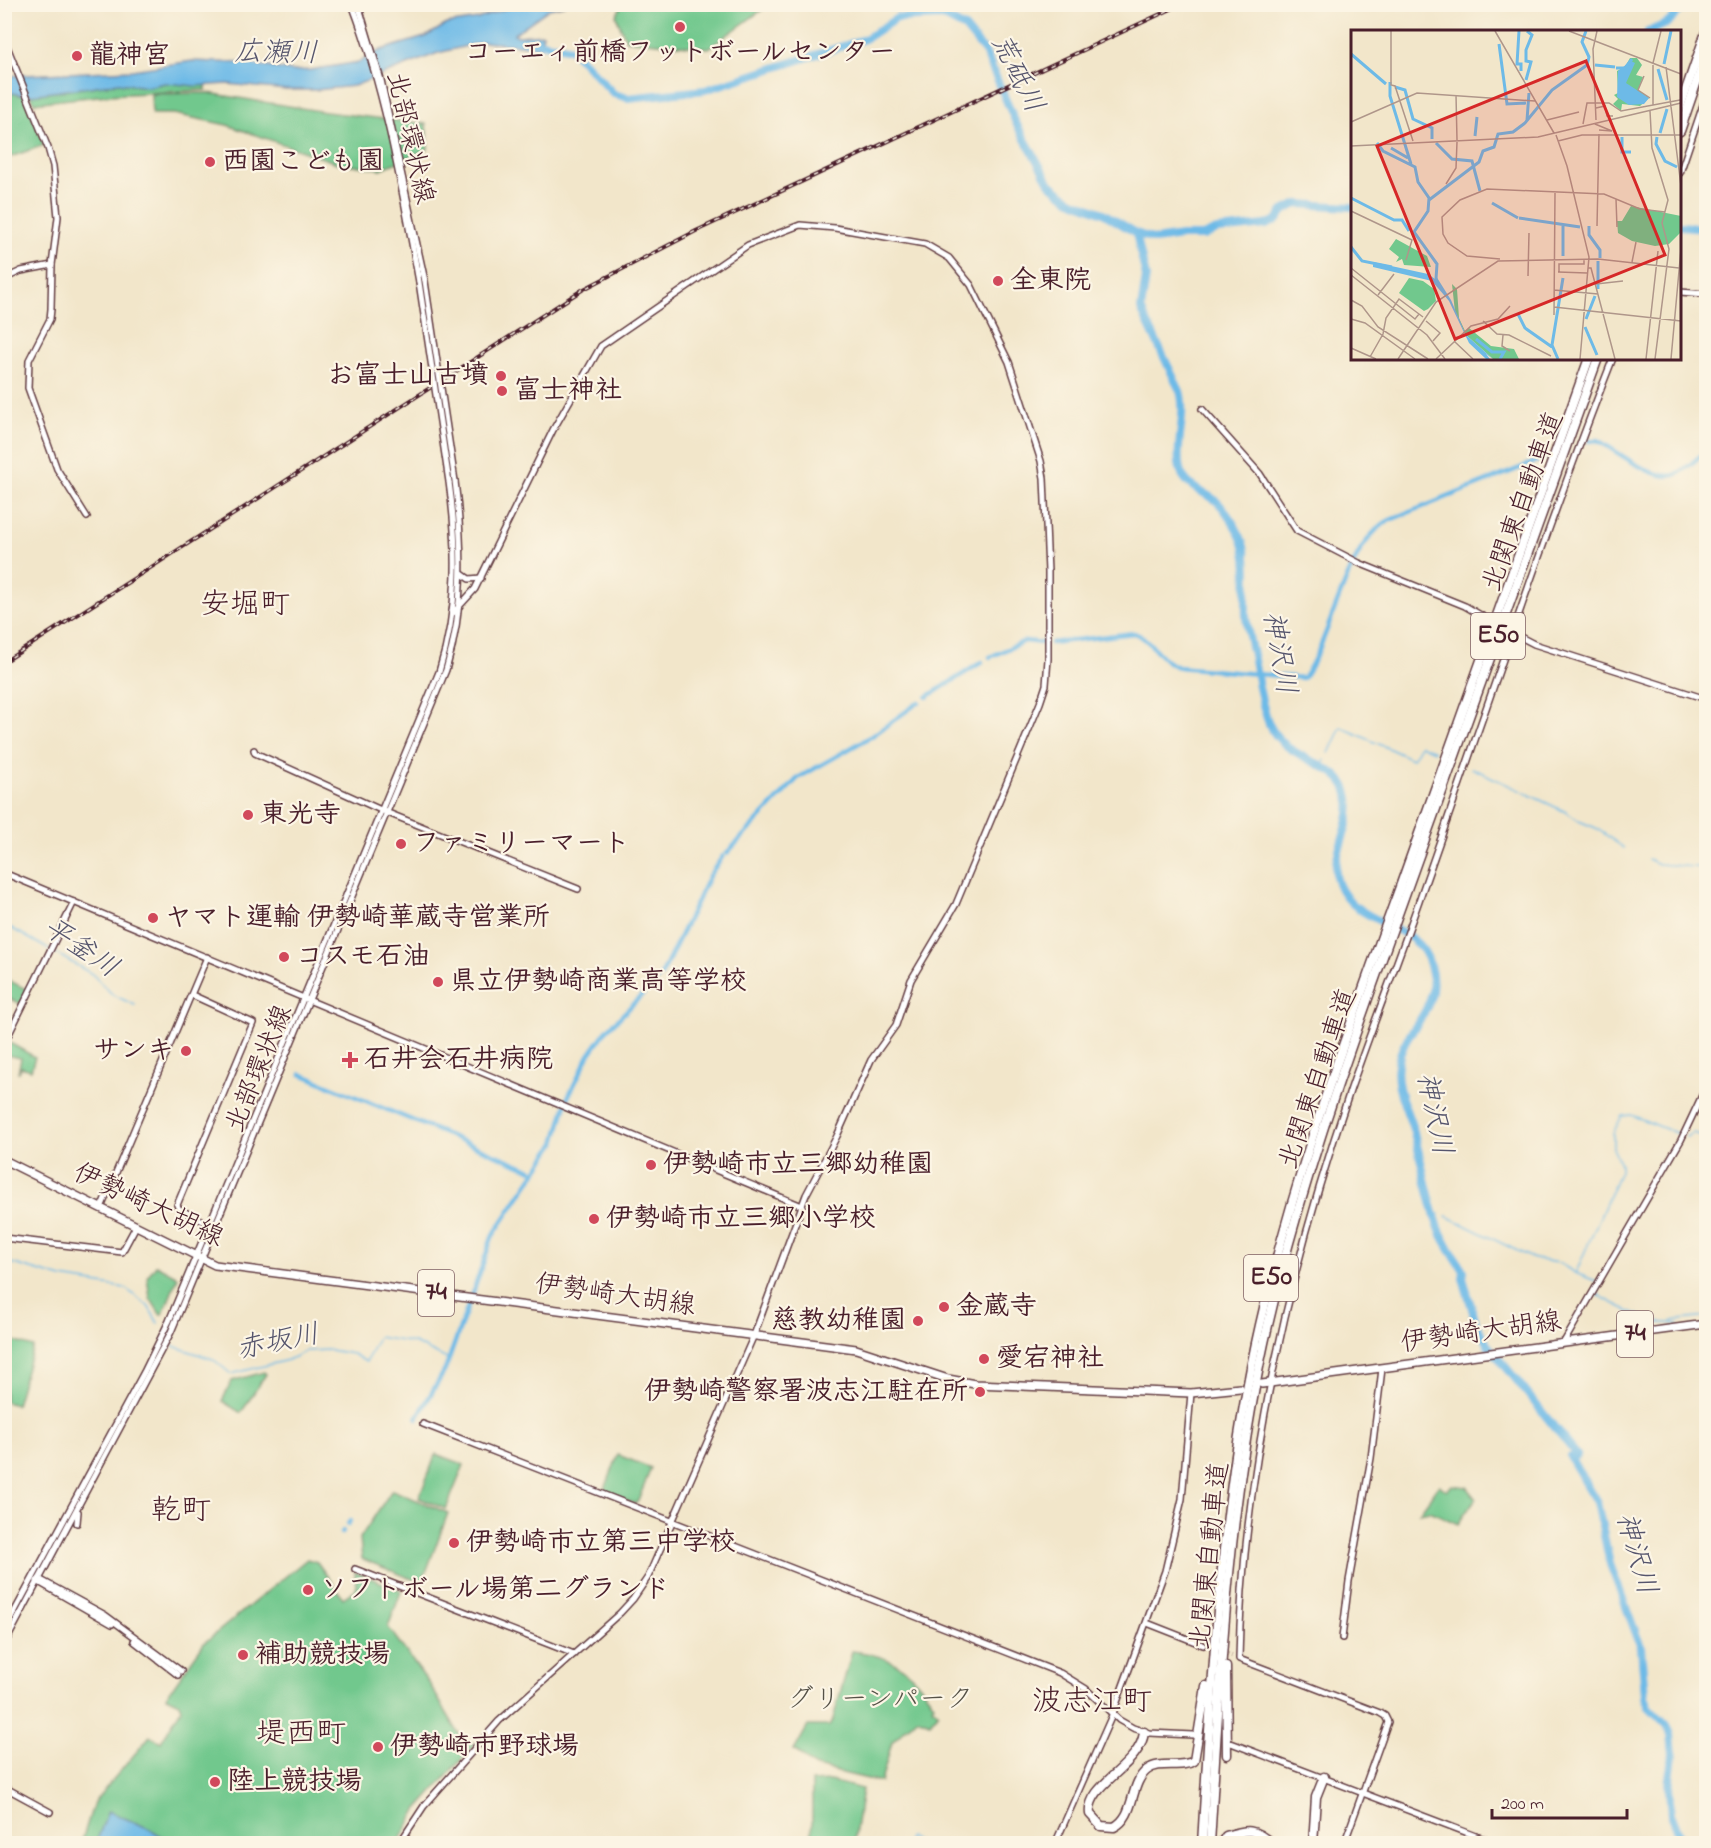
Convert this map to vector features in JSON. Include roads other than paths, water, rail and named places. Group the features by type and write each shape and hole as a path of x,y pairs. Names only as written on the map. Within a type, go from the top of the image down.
{"highway":[{"path":"1681,104 1706,34"},
{"path":"1681,128 1707,56"},
{"name":"北関東自動車道","path":"1395,912 1588,360"},
{"name":"北関東自動車道","path":"1202,1844 1216,1626 1231,1481 1266,1301 1310,1144 1597,360"},
{"name":"北関東自動車道","path":"1210,1844 1228,1577 1248,1428 1278,1284 1317,1147 1383,944"},
{"path":"1227,1755 1228,1577"},
{"path":"1144,1732 1135,1756 1091,1801 1090,1814 1101,1826 1114,1827 1124,1820 1141,1778 1149,1768 1190,1764 1196,1758 1216,1626"},
{"path":"1144,1732 1132,1755 1091,1796 1087,1807 1090,1819 1104,1830 1120,1827 1128,1817 1146,1775 1154,1769 1168,1769"},
{"path":"1315,1844 1319,1798 1324,1777"},
{"path":"1259,1828 1274,1844"},
{"path":"1221,1844 1226,1836 1255,1830 1274,1844"}],"main road":[{"name":"伊勢崎大胡線","path":"4,1160 215,1264 856,1349 948,1379 975,1384 1191,1393 1240,1388"},
{"name":"伊勢崎大胡線","path":"1262,1384 1707,1324"}],"street":[{"name":"北部環状線","path":"352,4 372,63 399,167"},
{"name":"北部環状線","path":"7,1646 29,1599 157,1362 446,670 458,607 462,574 462,541 422,282 381,80 358,4"},
{"path":"4,39 53,166 58,217 52,265 50,320 29,360 28,388 57,469 87,517"},
{"path":"1681,170 1707,96"},
{"path":"399,1844 424,1806 499,1721 633,1599 648,1576 754,1335 802,1206 872,1060 896,1025 911,980 956,904 1040,704 1047,679 1048,572 1041,461 1009,362 966,277 949,258 925,244 835,228 800,225 748,244 599,349 550,436 476,589 453,613"},
{"path":"4,279 21,271 52,265"},
{"path":"1681,292 1707,294"},
{"path":"1239,1659 1249,1524 1259,1448 1289,1300 1313,1209 1350,1090 1411,926 1510,631 1612,360"},
{"path":"1202,409 1260,474 1298,531 1356,561 1465,606 1489,620"},
{"name":"北部環状線","path":"4,1630 156,1348 199,1258 209,1224 303,998 386,812 439,672 453,613 457,552 452,481"},
{"path":"462,574 469,579 481,578"},
{"path":"1510,631 1534,644 1707,699"},
{"path":"254,750 255,753 386,812 578,889"},
{"path":"4,873 802,1206"},
{"path":"4,1044 51,953 74,902"},
{"path":"101,1208 207,957"},
{"path":"192,995 253,1023 177,1205 179,1209 209,1224"},
{"path":"1564,1342 1681,1140 1707,1087"},
{"path":"4,1238 122,1252 136,1226"},
{"path":"1342,1638 1360,1505 1371,1458 1382,1368"},
{"path":"1055,1844 1113,1713 1165,1571 1179,1517 1191,1393"},
{"path":"423,1424 1060,1673 1086,1689 1127,1725 1144,1732 1193,1735"},
{"path":"77,1523 78,1510"},
{"path":"50,1536 58,1532"},
{"path":"41,1552 41,1563"},
{"path":"48,1565 58,1559"},
{"path":"355,1569 574,1654"},
{"path":"33,1578 105,1615 179,1673"},
{"path":"29,1599 29,1611"},
{"path":"9,1611 17,1607"},
{"path":"1147,1623 1203,1645"},
{"path":"1232,1656 1385,1716 1387,1727 1344,1844"},
{"path":"1231,1743 1363,1791 1497,1844"},
{"path":"4,1787 50,1812"}],"water":[{"path":"516,5 566,5 549,9 514,34 518,36 543,34 540,47 483,42 438,53 354,86 286,90 228,84 195,86 165,83 147,87 119,83 24,96 13,93 5,95 4,76 132,70 192,61 244,63 293,71 359,62 381,50 425,37 447,24 478,19"},
{"path":"108,1811 150,1829 173,1843 96,1843"}],"waterway":[{"path":"897,18 898,4"},
{"name":"荒砥川","path":"1652,30 1668,23 1682,8 1691,4"},
{"name":"荒砥川","path":"532,41 571,49 614,94 628,98 705,90 865,39 897,18 942,16 965,28 985,52 1016,123 1050,184 1069,199 1103,213 1136,233 1155,240 1181,236 1203,236 1217,230 1266,225 1277,220 1283,211 1297,204 1351,207"},
{"path":"1681,226 1706,228"},
{"name":"神沢川","path":"1136,233 1146,277 1141,309 1180,391 1182,401 1180,468 1190,484 1223,508 1243,543 1247,569 1247,628 1262,702 1269,724 1287,746 1331,772 1346,788 1349,813 1339,849 1336,872 1338,883 1347,898 1372,917 1413,940 1423,950 1430,965 1433,982 1431,996 1427,1008 1401,1051 1397,1073 1430,1200 1439,1229 1464,1271 1463,1278 1477,1326 1488,1345 1577,1455 1570,1457 1597,1502 1610,1564 1641,1647 1645,1697 1649,1707 1666,1724 1671,1734 1673,1754 1669,1787 1671,1816 1682,1844"},
{"path":"1589,441 1597,440 1647,470 1668,476 1681,472 1706,451"},
{"path":"1051,643 1134,633 1146,640 1171,664 1178,667 1303,678 1314,661 1351,569 1362,548 1375,532 1390,520 1545,458"},
{"path":"990,657 1025,641 1043,643"},
{"path":"927,697 982,662"},
{"path":"727,853 798,778 872,736 919,702"},
{"path":"1329,753 1341,727 1412,759 1420,745 1434,751"},
{"path":"1321,768 1325,760"},
{"path":"1472,768 1566,812 1579,821 1596,828 1624,848"},
{"path":"472,1295 492,1237 555,1143 568,1097 589,1055 606,1031 661,976 709,876 723,856"},
{"path":"1648,859 1659,864 1706,868"},
{"name":"平釜川","path":"4,924 92,974 113,995 135,1005"},
{"path":"301,1074 532,1170"},
{"path":"1576,1272 1620,1171 1620,1164 1613,1148 1613,1133 1622,1116 1631,1115 1681,1135"},
{"path":"1686,1137 1693,1133 1706,1137"},
{"name":"神沢川","path":"1434,1213 1440,1214"},
{"path":"1446,1216 1534,1259 1559,1263 1575,1273 1596,1281"},
{"name":"赤坂川","path":"4,1261 62,1278 125,1288 148,1306 158,1323"},
{"path":"1600,1285 1597,1293 1616,1304 1656,1322 1679,1325"},
{"name":"赤坂川","path":"417,1418 445,1370 470,1300"},
{"path":"1672,1321 1706,1317"},
{"name":"赤坂川","path":"173,1346 213,1359 231,1374 288,1360 306,1351 330,1350 353,1354 366,1362 378,1337 414,1343 449,1360"},
{"path":"907,1844 909,1837 922,1844"}],"tunnel":[{"path":"1203,1645 1232,1656"}],"railway":[{"path":"4,662 582,290 696,231 1182,4"}],"place":[{"name":"コーエィ前橋フットボールセンター","path":"680,27"},
{"name":"龍神宮","path":"77,56"},
{"name":"西園こども園","path":"210,162"},
{"name":"全東院","path":"998,281"},
{"name":"お富士山古墳","path":"501,376"},
{"name":"富士神社","path":"502,391"},
{"name":"東光寺","path":"248,815"},
{"name":"ファミリーマート","path":"401,844"},
{"name":"ヤマト運輸 伊勢崎華蔵寺営業所","path":"153,918"},
{"name":"コスモ石油","path":"284,957"},
{"name":"県立伊勢崎商業高等学校","path":"438,982"},
{"name":"サンキ","path":"186,1051"},
{"name":"石井会石井病院","path":"350,1060"},
{"name":"伊勢崎市立三郷幼稚園","path":"651,1165"},
{"name":"伊勢崎市立三郷小学校","path":"594,1219"},
{"name":"金蔵寺","path":"944,1307"},
{"name":"慈教幼稚園","path":"918,1321"},
{"name":"愛宕神社","path":"984,1359"},
{"name":"伊勢崎警察署波志江駐在所","path":"980,1392"},
{"name":"伊勢崎市立第三中学校","path":"454,1543"},
{"name":"ソフトボール場第二グランド","path":"308,1590"},
{"name":"補助競技場","path":"243,1655"},
{"name":"伊勢崎市野球場","path":"378,1747"},
{"name":"陸上競技場","path":"215,1782"}],"district":[{"name":"安堀町","path":"245,606"},
{"name":"乾町","path":"181,1512"},
{"name":"波志江町","path":"1092,1703"},
{"name":"堤西町","path":"301,1735"}],"water label":[{"name":"広瀬川","path":"276,54"}],"park label":[{"name":"グリーンパーク","path":"880,1700"}]}
